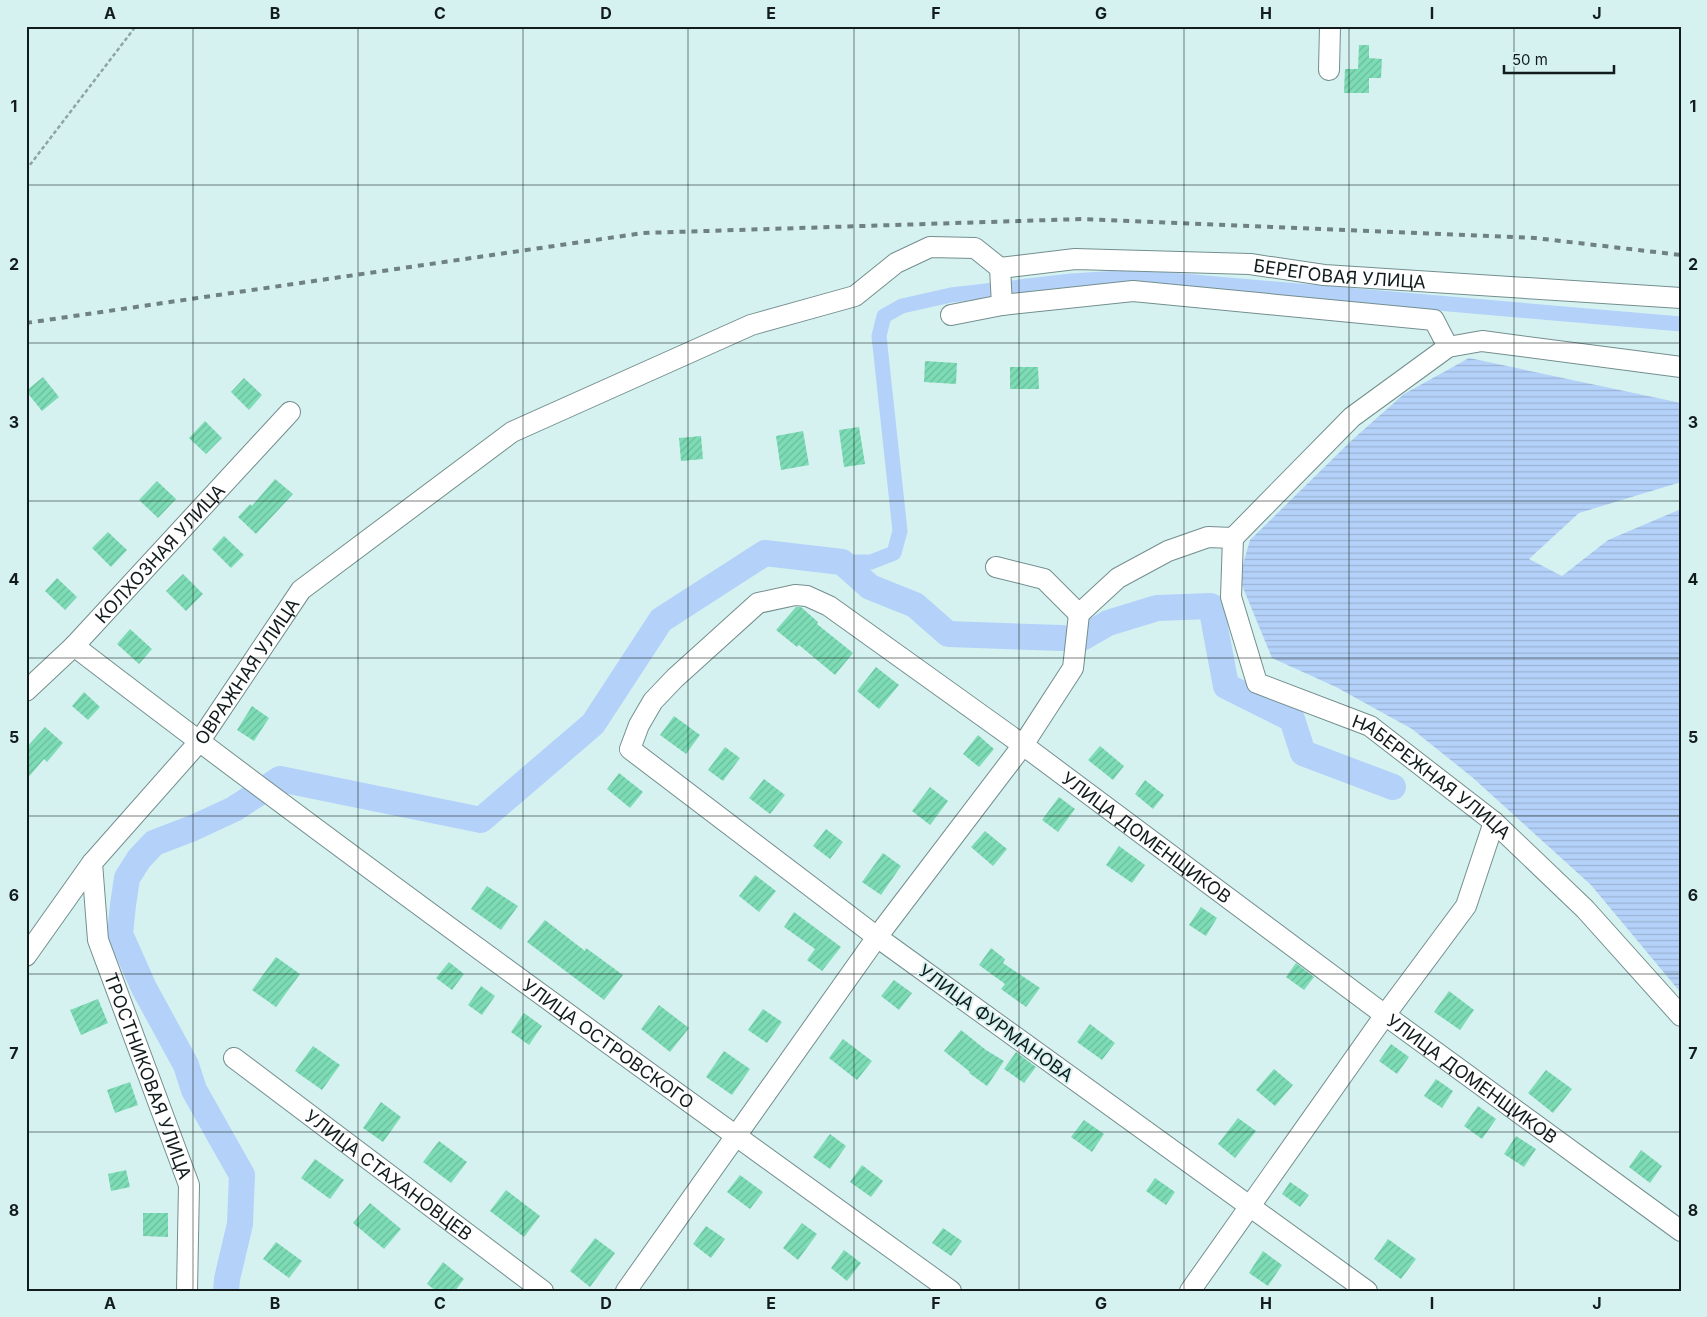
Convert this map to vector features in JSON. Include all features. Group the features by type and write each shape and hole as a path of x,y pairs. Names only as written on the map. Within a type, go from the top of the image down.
{"street":[{"path":"1329,70 1330,26"},
{"name":"ОВРАЖНАЯ УЛИЦА","path":"26,956 92,863 199,742 301,590 512,432 751,325 855,296 896,263 930,247 975,248 1000,268"},
{"name":"БЕРЕГОВАЯ УЛИЦА","path":"1000,268 1075,258 1250,264 1324,275 1681,298"},
{"path":"1000,268 1002,305"},
{"path":"951,315 1002,305 1133,291 1434,320 1448,347"},
{"path":"626,1291 878,937 1023,745 1073,668 1079,614 1118,578 1168,552 1208,537 1233,538 1352,417 1448,347 1482,341 1681,367"},
{"name":"КОЛХОЗНАЯ УЛИЦА","path":"26,691 74,646 290,412"},
{"name":"НАБЕРЕЖНАЯ УЛИЦА","path":"1233,538 1231,597 1256,683 1370,726 1494,822 1585,909 1681,1016"},
{"path":"996,567 1044,579 1079,614"},
{"name":"УЛИЦА ДОМЕНЩИКОВ","path":"630,749 639,725 653,701 675,678 758,603 795,595 807,596 829,606 1023,745 1385,1015 1681,1231"},
{"name":"УЛИЦА ОСТРОВСКОГО","path":"74,646 261,788 736,1136 952,1291"},
{"name":"УЛИЦА ФУРМАНОВА","path":"630,749 878,937 1367,1291"},
{"path":"1190,1291 1385,1015 1466,906 1494,822"},
{"name":"ТРОСТНИКОВАЯ УЛИЦА","path":"92,863 98,940 188,1185 186,1291"},
{"name":"УЛИЦА СТАХАНОВЦЕВ","path":"234,1058 543,1291"}],"path":[{"path":"26,170 136,26"}],"water":[{"path":"1469,358 1681,403 1681,482 1579,513 1529,559 1562,576 1608,540 1681,509 1681,993 1591,885 1472,777 1412,729 1336,687 1272,658 1239,578 1250,540 1352,440 1404,394"}],"building":[{"path":"1359,45 1369,45 1369,58 1382,59 1381,78 1369,78 1369,93 1344,93 1345,69 1358,69"},
{"path":"925,361 957,363 956,384 924,382"},
{"path":"1010,367 1038,367 1039,389 1010,389"},
{"path":"43,377 59,397 42,411 26,391"},
{"path":"244,378 262,395 249,410 231,392"},
{"path":"205,421 222,438 206,454 189,438"},
{"path":"859,427 865,464 844,467 839,430"},
{"path":"803,431 809,465 781,470 776,436"},
{"path":"701,436 703,459 681,461 679,438"},
{"path":"275,479 293,494 256,534 238,517 250,504 252,506"},
{"path":"157,481 176,499 158,518 139,500"},
{"path":"108,532 127,550 111,567 92,548"},
{"path":"224,536 244,555 231,568 212,549"},
{"path":"183,574 203,594 186,611 166,591"},
{"path":"57,578 77,597 65,610 45,591"},
{"path":"796,607 801,607 818,622 817,624 853,653 835,675 799,645 797,647 776,630"},
{"path":"130,629 152,649 139,664 117,644"},
{"path":"876,667 899,685 879,709 857,691"},
{"path":"84,692 100,707 88,720 72,706"},
{"path":"252,706 269,718 254,741 237,730"},
{"path":"674,716 700,735 686,754 660,735"},
{"path":"45,727 63,743 47,762 44,759 26,780 26,748"},
{"path":"978,735 994,749 979,767 963,754"},
{"path":"1100,746 1124,766 1113,780 1088,760"},
{"path":"725,747 740,758 723,781 708,770"},
{"path":"619,773 643,792 630,808 607,789"},
{"path":"764,779 785,795 770,814 749,798"},
{"path":"1145,780 1164,795 1153,809 1135,794"},
{"path":"930,787 948,801 930,825 912,811"},
{"path":"1059,797 1075,809 1058,832 1042,820"},
{"path":"826,829 843,842 830,859 813,846"},
{"path":"985,831 1007,849 993,866 971,847"},
{"path":"1119,846 1145,865 1132,883 1106,865"},
{"path":"883,853 901,866 881,895 862,882"},
{"path":"755,875 776,891 759,912 739,896"},
{"path":"487,886 518,906 501,930 471,909"},
{"path":"1201,907 1217,918 1206,936 1189,925"},
{"path":"794,912 841,947 822,971 807,960 815,949 784,927"},
{"path":"545,920 585,951 586,948 623,975 604,1000 527,942"},
{"path":"991,948 1005,959 1003,963 1040,988 1026,1007 1001,989 1005,984 979,965"},
{"path":"276,957 300,974 276,1007 252,990"},
{"path":"449,962 464,974 452,990 436,978"},
{"path":"1296,963 1314,977 1304,990 1286,977"},
{"path":"894,980 912,993 899,1010 881,996"},
{"path":"481,986 495,996 482,1015 468,1005"},
{"path":"1449,991 1474,1010 1460,1030 1434,1012"},
{"path":"98,999 108,1023 81,1035 70,1010"},
{"path":"659,1005 689,1028 670,1052 641,1029"},
{"path":"763,1009 782,1022 767,1043 748,1030"},
{"path":"524,1013 542,1026 529,1045 511,1032"},
{"path":"1090,1024 1115,1043 1102,1060 1077,1042"},
{"path":"961,1030 986,1050 1004,1061 987,1086 944,1051"},
{"path":"843,1039 872,1061 857,1080 829,1058"},
{"path":"1391,1044 1409,1057 1397,1074 1379,1061"},
{"path":"313,1046 340,1065 322,1090 295,1071"},
{"path":"724,1051 750,1069 732,1095 706,1077"},
{"path":"1016,1052 1036,1067 1024,1083 1004,1069"},
{"path":"1274,1069 1293,1085 1275,1106 1256,1090"},
{"path":"1546,1070 1572,1089 1553,1113 1528,1093"},
{"path":"1436,1079 1453,1091 1442,1108 1424,1096"},
{"path":"130,1082 138,1105 115,1113 107,1090"},
{"path":"381,1102 401,1117 383,1142 363,1128"},
{"path":"1478,1106 1496,1119 1482,1139 1464,1126"},
{"path":"1238,1118 1256,1131 1235,1158 1218,1144"},
{"path":"1084,1120 1104,1134 1092,1152 1071,1137"},
{"path":"830,1134 846,1146 830,1169 813,1157"},
{"path":"1516,1136 1536,1149 1524,1167 1504,1154"},
{"path":"439,1141 467,1162 451,1183 423,1162"},
{"path":"1641,1150 1662,1166 1650,1183 1629,1167"},
{"path":"315,1159 344,1180 330,1199 301,1178"},
{"path":"862,1165 883,1181 871,1197 850,1182"},
{"path":"126,1170 130,1187 111,1191 108,1174"},
{"path":"740,1175 763,1192 750,1209 727,1192"},
{"path":"1155,1178 1175,1192 1166,1205 1146,1191"},
{"path":"1290,1182 1309,1195 1300,1207 1282,1194"},
{"path":"506,1190 540,1216 524,1237 490,1211"},
{"path":"370,1203 401,1229 384,1249 353,1223"},
{"path":"143,1213 168,1213 168,1237 143,1236"},
{"path":"802,1223 817,1234 798,1260 783,1248"},
{"path":"706,1226 725,1239 711,1258 693,1244"},
{"path":"943,1228 962,1241 951,1256 932,1243"},
{"path":"595,1238 615,1253 590,1287 570,1271"},
{"path":"1388,1239 1416,1259 1401,1279 1374,1259"},
{"path":"276,1242 302,1261 289,1278 263,1259"},
{"path":"844,1250 861,1263 847,1281 831,1268"},
{"path":"1263,1251 1282,1265 1268,1286 1249,1273"},
{"path":"443,1262 464,1279 455,1291 436,1291 427,1284"}],"waterway":[{"path":"842,562 871,562 894,553 900,531 879,336 884,316 902,306 951,295 1071,281 1136,277 1681,324"},
{"path":"226,1291 240,1224 242,1175 194,1090 186,1065 144,988 120,934 127,878 139,859 154,843 234,809 280,779 481,820 593,724 661,620 765,553 842,562 870,587 915,605 948,634 1062,638"},
{"path":"1082,638 1108,623 1157,608 1211,606 1226,686 1292,719 1303,753 1393,787"}],"railway":[{"path":"26,323 643,233 1082,219 1535,238 1681,255"}]}
